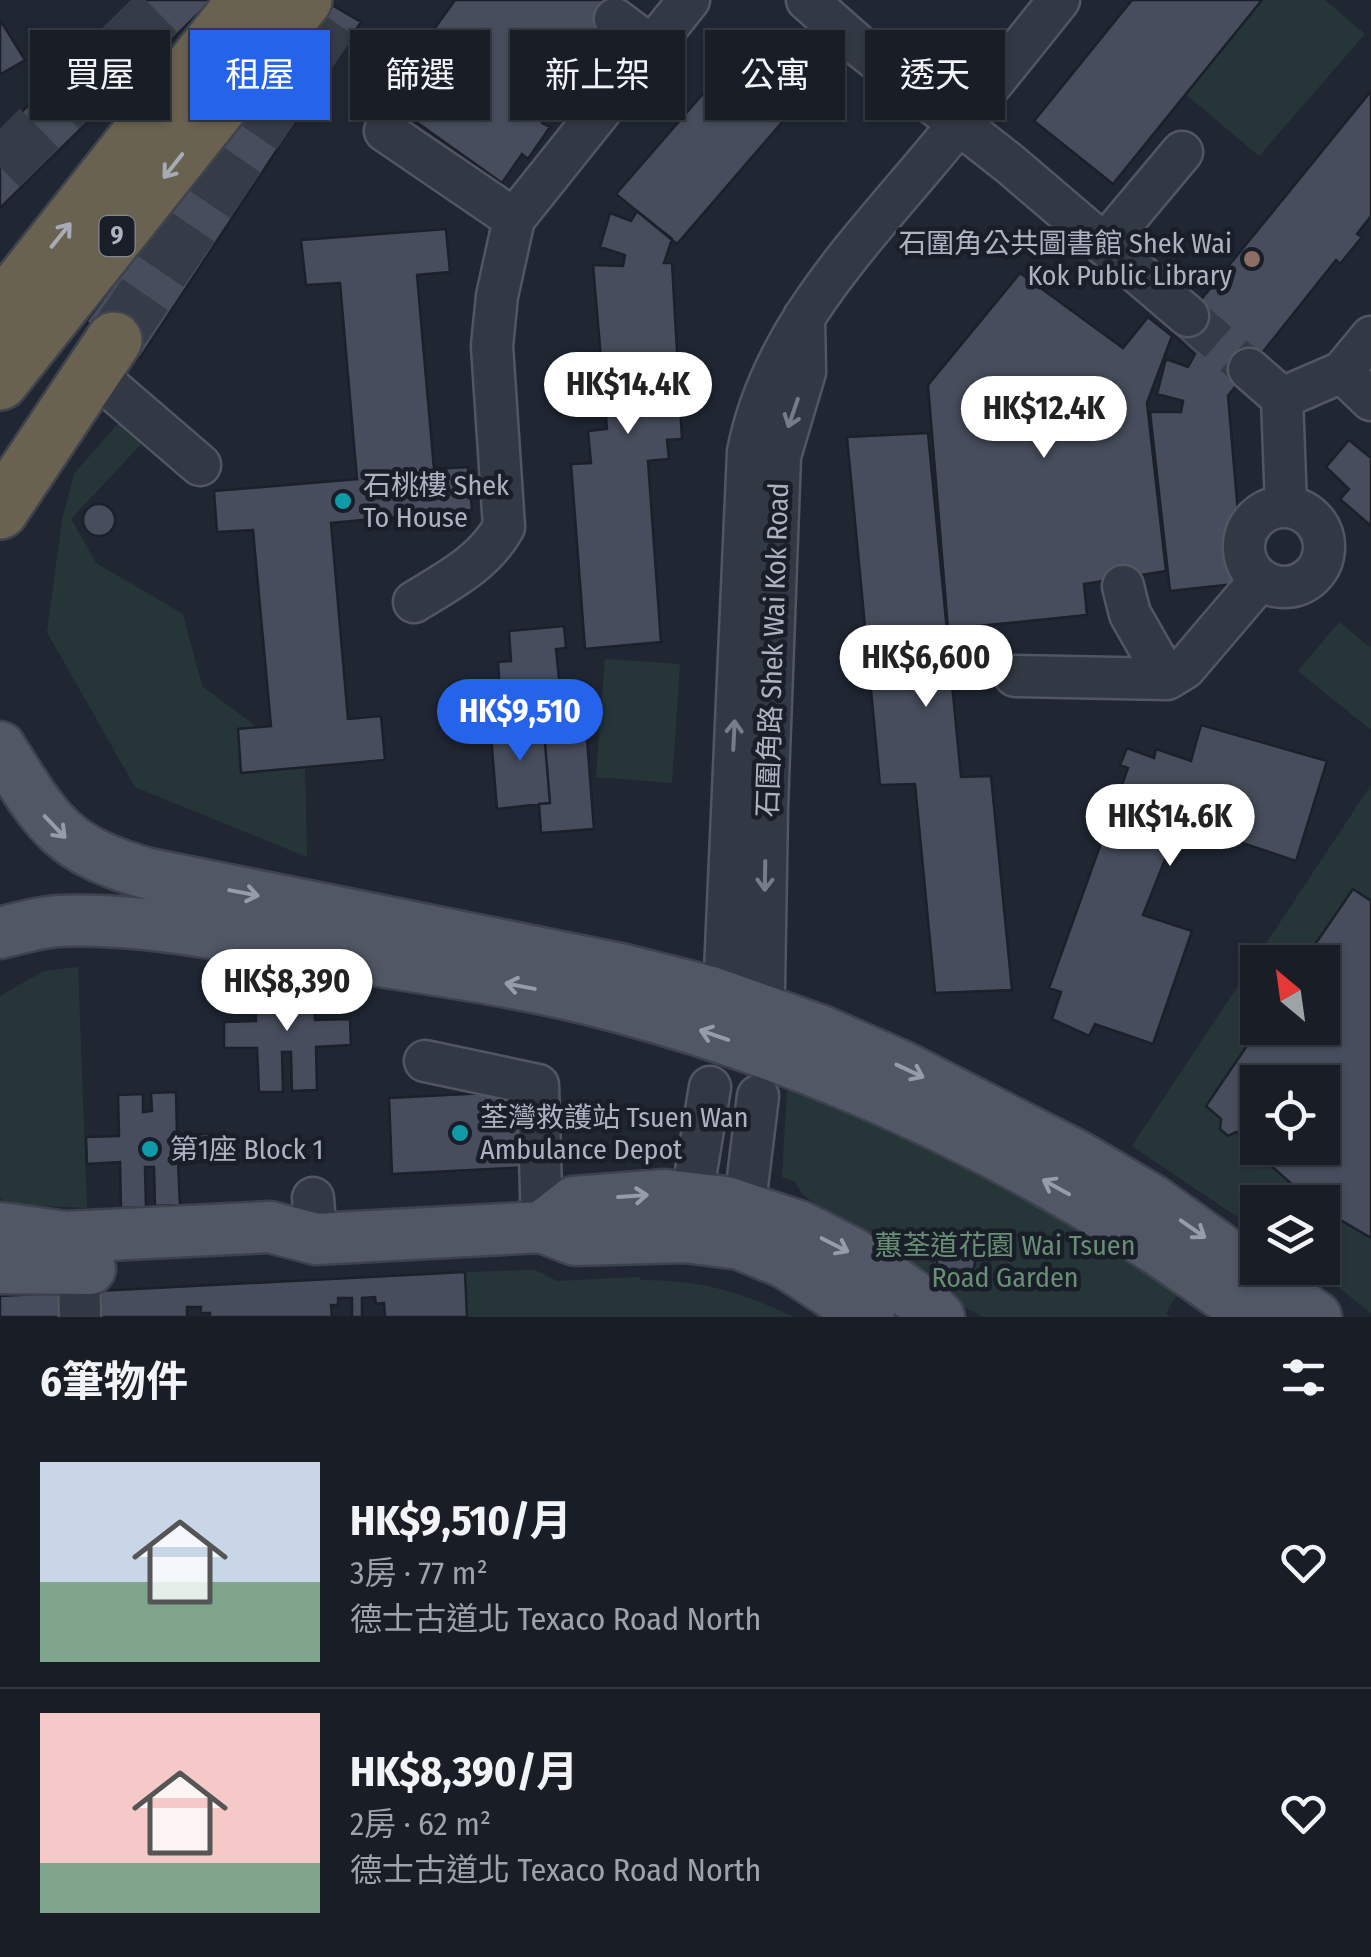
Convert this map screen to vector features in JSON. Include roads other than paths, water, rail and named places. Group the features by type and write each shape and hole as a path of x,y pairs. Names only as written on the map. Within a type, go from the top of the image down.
{"highway":[{"name":"9","path":"0,311 246,0"},
{"name":"9","path":"0,382 329,3"},
{"path":"0,512 103,356"}],"main road":[{"path":"0,746 45,816 71,842 106,862 620,970 711,992 820,1031 919,1075 1077,1156 1150,1199 1316,1317"},
{"path":"0,933 54,921 97,921 245,938 508,983 615,1005 692,1028 806,1066 1004,1158 1086,1204 1254,1317"},
{"path":"0,1228 66,1237 270,1227 314,1219 542,1227 574,1202 645,1195 689,1217 742,1226 800,1227 852,1254 939,1317"},
{"path":"0,1268 80,1293 272,1258 314,1219"},
{"path":"742,1226 786,1264 869,1317"}],"street":[{"path":"663,30 689,0"},
{"path":"808,0 1188,316"},
{"name":"石圍角路 Shek Wai Kok Road","path":"725,972 748,452 754,418 779,359 804,317 849,256 1060,0"},
{"path":"615,19 630,30"},
{"path":"414,602 469,568 495,543 504,526 492,346 497,296 514,219 591,120"},
{"path":"385,131 514,219"},
{"path":"1105,244 1182,152"},
{"name":"石圍角路 Shek Wai Kok Road","path":"764,987 766,807 780,456 805,372 804,317"},
{"path":"1282,398 1342,372 1371,338"},
{"path":"103,356 200,465"},
{"path":"1249,369 1282,398 1286,506"},
{"path":"1342,372 1371,400"},
{"path":"1286,506 1309,515 1318,524 1325,548 1316,572 1296,586 1283,588 1260,580 1245,559 1245,534 1261,513 1286,506"},
{"path":"1014,676 1167,680 1185,668 1260,580"},
{"path":"1123,586 1130,614 1167,680"},
{"path":"424,1061 538,1084 542,1227"},
{"path":"689,1217 710,1087"},
{"path":"742,1226 758,1096"}],"tunnel":[{"path":"0,167 170,0"},
{"path":"114,340 339,9"},
{"path":"1188,316 1249,369"}],"place":[{"name":"石圍角公共圖書館 Shek Wai Kok Public Library","path":"1252,259"},
{"name":"石桃樓 Shek To House","path":"343,501"},
{"name":"荃灣救護站 Tsuen Wan Ambulance Depot","path":"460,1133"},
{"name":"第1座 Block 1","path":"150,1149"}],"park label":[{"name":"蕙荃道花園 Wai Tsuen Road Garden","path":"1005,1261"}]}
